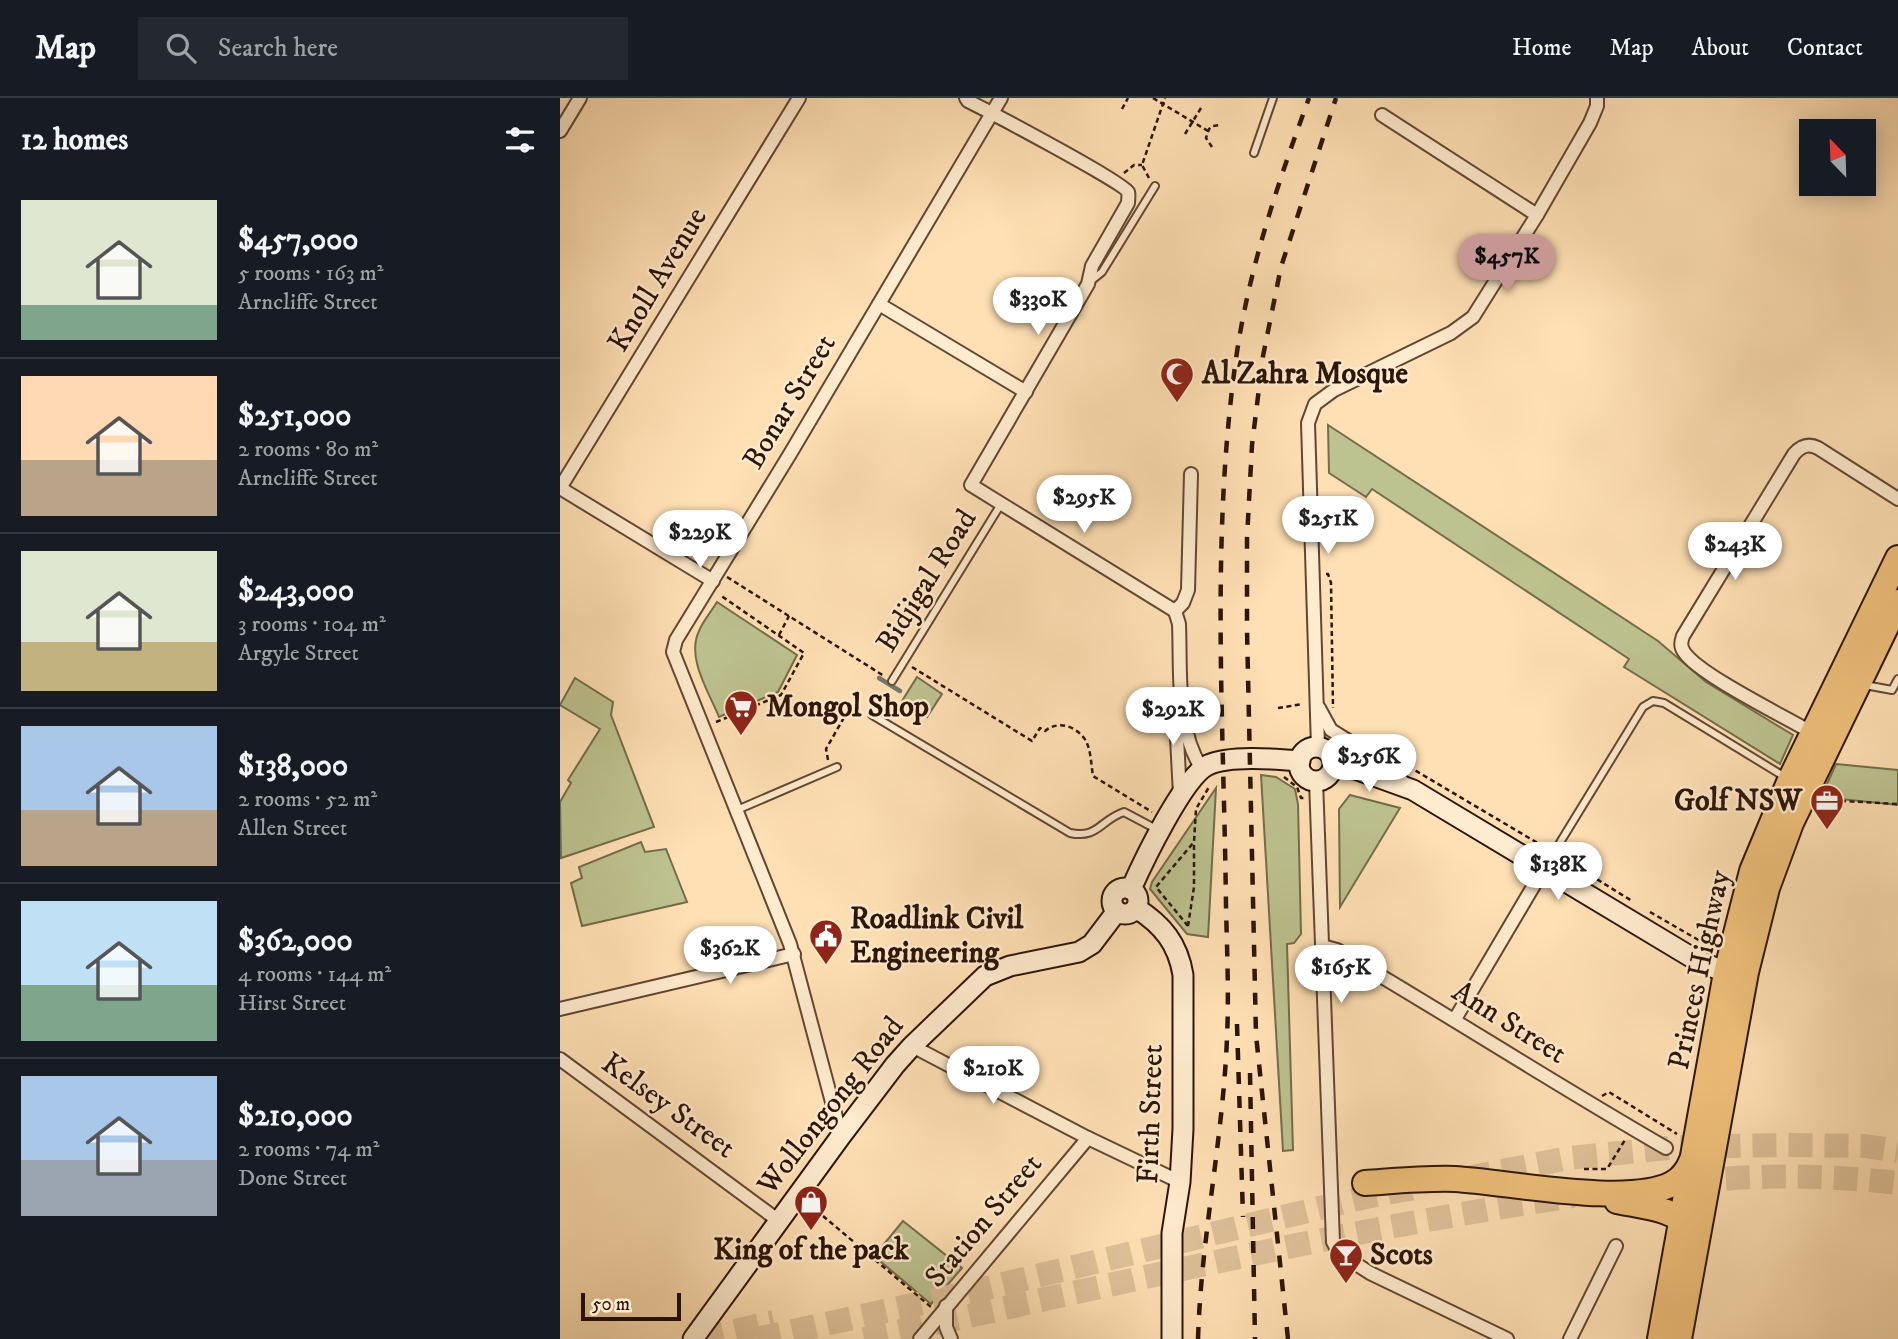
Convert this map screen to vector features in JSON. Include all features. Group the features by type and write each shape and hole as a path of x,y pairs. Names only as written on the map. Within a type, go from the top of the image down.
{"highway":[{"name":"Princes Highway","path":"1679,1339 1756,927 1766,888 1821,738 1898,558"},
{"name":"Princes Highway","path":"1660,1339 1683,1220 1690,1140 1722,962 1752,871 1790,780 1858,684 1887,633 1898,602"},
{"path":"1364,1183 1452,1179 1581,1180 1633,1192 1670,1186 1686,1173 1690,1140"},
{"path":"1581,1180 1683,1220 1692,1232 1696,1246"}],"street":[{"path":"560,131 580,98"},
{"name":"Knoll Avenue","path":"713,580 560,489 799,98"},
{"path":"966,98 968,102 1116,183 1128,193 1128,203 1092,266 1088,284 971,485 1175,611 1179,624 1182,710 1190,749 1205,778"},
{"name":"Bonar Street","path":"841,1136 794,954 673,652 676,640 1001,98"},
{"path":"1318,747 1308,424 1315,404 1334,390 1451,333 1473,317 1537,215 1590,123 1597,106 1597,98"},
{"path":"1382,115 1537,215"},
{"path":"879,304 1026,392"},
{"path":"1821,738 1712,675 1686,655 1682,647 1683,636 1794,454 1801,448 1809,445 1818,448 1898,499"},
{"path":"1175,611 1183,603 1188,590 1191,474"},
{"path":"1318,704 1331,730 1376,758 1413,790 1691,957 1722,962"},
{"path":"1180,797 1176,719 1182,710"},
{"path":"1334,766 1328,751 1318,747 1304,752 1300,761 1303,775 1316,789 1331,1229 1335,1247 1345,1258 1383,1279 1507,1339"},
{"path":"1205,778 1216,762 1262,758 1300,761"},
{"path":"1334,766 1355,769 1413,790"},
{"path":"1316,789 1334,766"},
{"path":"1164,827 1192,778 1205,778"},
{"name":"Wollongong Road","path":"693,1339 841,1136 912,1046 985,976 1010,966 1079,952 1092,944 1127,910 1113,904 1115,892 1123,888 1131,889 1164,827"},
{"path":"1455,1019 1543,870"},
{"name":"Firth Street","path":"1127,910 1159,924 1167,933 1175,947 1183,975 1184,1129 1181,1182 1172,1233 1172,1339"},
{"name":"Ann Street","path":"1322,946 1337,950 1455,1019 1588,1103 1666,1148"},
{"path":"560,1009 794,954"},
{"path":"912,1046 1088,1138 1181,1182"},
{"name":"Kelsey Street","path":"560,1059 779,1221"},
{"name":"Station Street","path":"920,1339 1088,1138"},
{"path":"1570,1339 1616,1247"},
{"path":"943,1310 951,1339"}],"lane":[{"path":"1254,153 1273,98"},
{"path":"1088,284 1102,271 1155,186"},
{"name":"Bidjigal Road","path":"892,681 1001,504"},
{"path":"1858,684 1892,690 1898,679"},
{"path":"1543,870 1643,707 1653,701 1664,703 1790,780"},
{"path":"872,715 1070,832 1083,835 1093,833 1124,812 1164,827"},
{"path":"737,810 834,768"}],"path":[{"path":"1122,109 1128,98"},
{"path":"1153,98 1208,131"},
{"path":"1142,165 1165,98"},
{"path":"1185,134 1201,108"},
{"path":"1212,146 1206,138 1208,131 1213,126 1221,125"},
{"path":"1116,183 1134,165 1142,165"},
{"path":"1142,165 1155,186"},
{"path":"1312,575 1328,574 1331,583 1334,715"},
{"path":"713,580 789,616 892,681"},
{"path":"704,727 781,695 804,653 778,635 713,580"},
{"path":"778,635 789,616"},
{"path":"903,662 1032,741 1040,728 1045,731 1062,725 1076,730 1086,741 1093,776 1164,827"},
{"path":"1278,708 1303,704"},
{"path":"834,768 826,749 846,714 836,708"},
{"path":"1399,761 1632,901"},
{"path":"1276,773 1288,778 1297,787 1301,798 1316,789"},
{"path":"1194,842 1156,887 1188,926 1194,887 1196,809 1205,778"},
{"path":"1825,800 1898,804"},
{"path":"1643,908 1722,962"},
{"path":"1588,1103 1609,1092 1690,1140"},
{"path":"1581,1180 1607,1169 1632,1128"},
{"path":"810,1205 943,1310"}],"green space":[{"path":"1328,425 1658,641 1706,682 1793,735 1780,764 1624,667 1629,659 1372,489 1366,497 1329,473"},
{"path":"717,602 797,655 778,692 719,717 700,675 695,652 699,631"},
{"path":"917,677 942,694 927,717 902,701"},
{"path":"575,678 613,702 611,715 654,827 561,858 560,802 571,783 568,780 600,729 560,705"},
{"path":"1836,764 1898,770 1898,805 1821,797"},
{"path":"1261,775 1276,777 1295,789 1298,804 1301,934 1294,943 1287,944 1293,1150 1283,1151"},
{"path":"1216,788 1208,937 1187,934 1150,889 1152,882"},
{"path":"1350,795 1400,808 1340,907 1339,809"},
{"path":"641,842 645,852 666,849 687,902 582,926 571,883 582,878 579,867"},
{"path":"903,1221 962,1268 931,1304 874,1256"}],"waterway":[{"path":"879,678 900,691"}],"tunnel":[{"path":"1467,1178 1569,1158 1678,1147 1865,1146 1898,1151"},
{"path":"1690,1182 1794,1176 1898,1183"},
{"path":"757,1339 1414,1188"},
{"path":"864,1339 1307,1243 1574,1196"},
{"path":"700,1339 774,1322"}],"railway":[{"path":"1198,1339 1203,1264 1225,1076 1228,1021 1221,698 1221,559 1229,421 1237,352 1250,287 1276,191 1309,98"},
{"path":"1288,1339 1256,1035 1247,538 1252,445 1263,356 1281,267 1336,98"},
{"path":"1237,1024 1243,1217"},
{"path":"1250,1073 1255,1339"}],"place":[{"name":"Al Zahra Mosque","path":"1177,404"},
{"name":"Mongol Shop","path":"741,737"},
{"name":"Golf NSW","path":"1827,831"},
{"name":"Roadlink Civil Engineering","path":"826,966"},
{"name":"King of the pack","path":"811,1232"},
{"name":"Scots","path":"1346,1285"}]}
